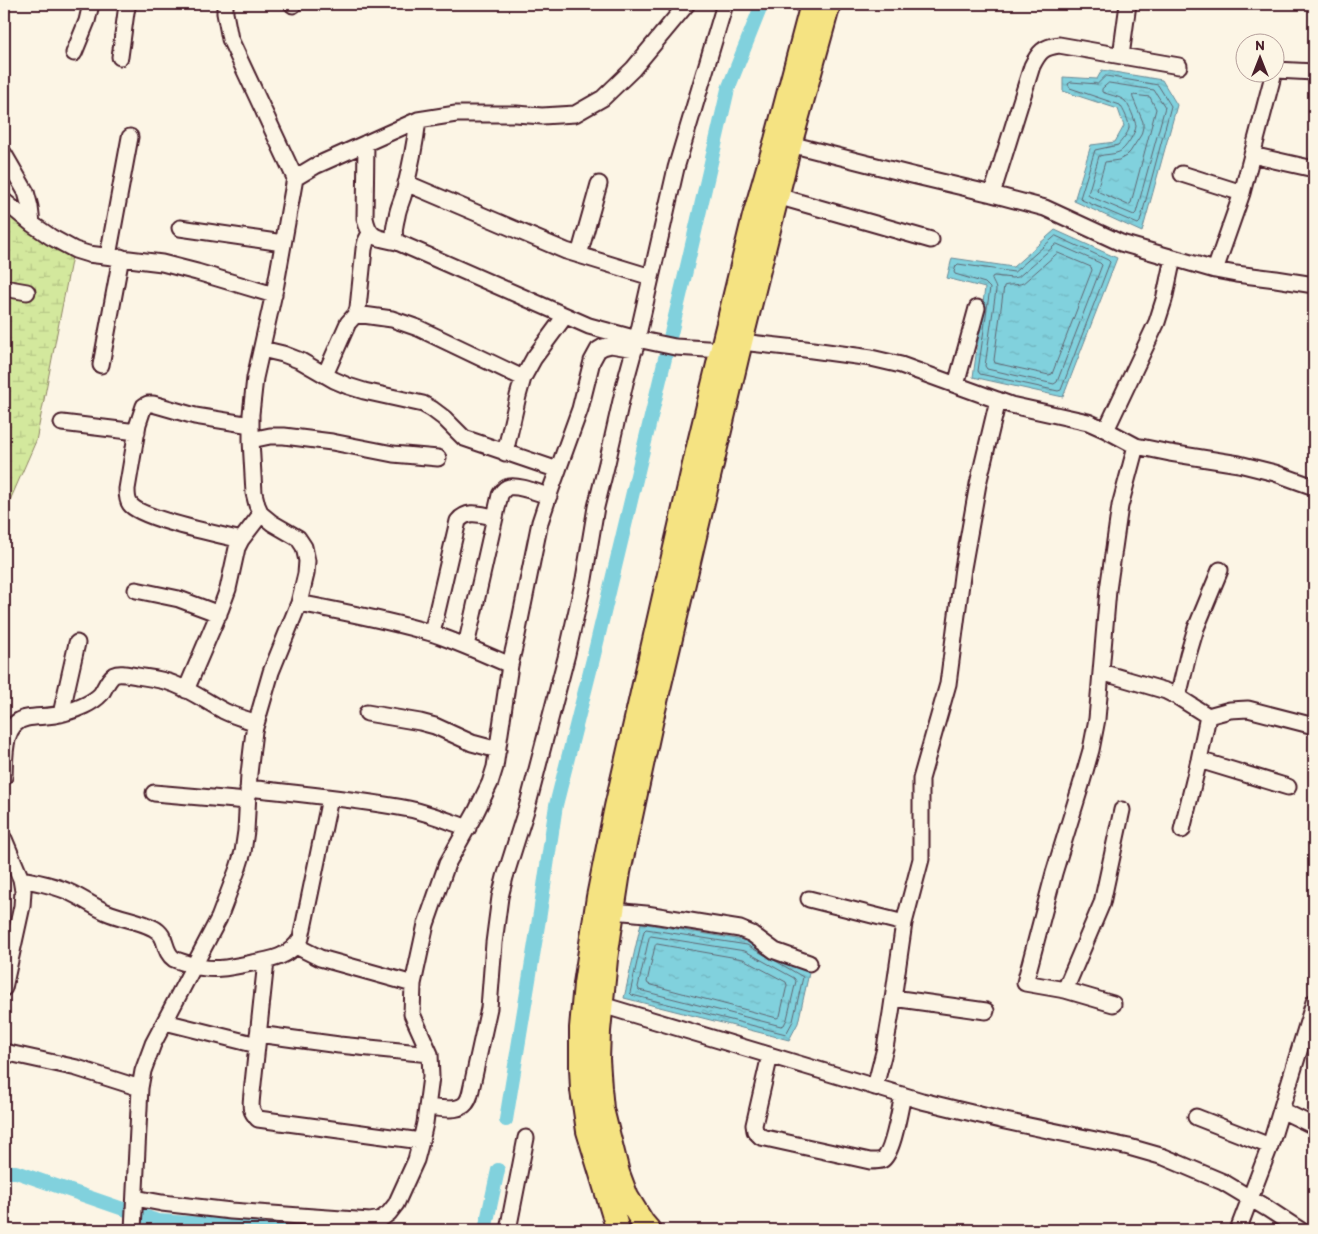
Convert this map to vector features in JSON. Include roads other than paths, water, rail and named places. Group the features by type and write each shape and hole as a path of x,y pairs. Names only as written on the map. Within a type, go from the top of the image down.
{"main road":[{"path":"618,1230 588,1131 580,1067 585,984 598,897 603,866 698,447 733,349 777,196 783,143 812,4"},
{"path":"649,1230 627,1197 616,1165 602,1108 598,1059 599,1031 613,911 623,853 733,349 754,216 783,143 829,4"}],"street":[{"path":"74,53 87,21 91,4"},
{"path":"120,57 128,4"},
{"path":"133,1230 140,1088 144,1071 153,1044 219,918 238,868 243,852 246,831 251,749 256,723 271,672 299,603 307,561 304,547 298,538 260,514 254,493 251,432 255,378 274,295 295,178 230,39 225,4"},
{"path":"295,178 315,166 418,120 456,114 542,116 575,114 603,98 633,69 687,4"},
{"path":"428,1106 455,1108 464,1105 468,1100 471,1090 489,1008 500,897 528,804 566,654 584,579 596,507 608,463 625,383 639,343 651,277 676,168 725,4"},
{"path":"1121,56 1128,4"},
{"path":"992,194 1032,66 1043,50 1052,46 1059,46 1179,66"},
{"path":"1286,71 1314,72"},
{"path":"1215,270 1242,193 1272,82"},
{"path":"397,242 394,234 397,215 415,146 418,120"},
{"path":"101,365 130,137"},
{"path":"366,143 365,218 370,233 378,238 397,242 564,316 639,343"},
{"path":"783,143 1045,208 1121,243 1215,270 1314,285"},
{"path":"4,154 26,192 32,224"},
{"path":"1252,155 1314,169"},
{"path":"1182,174 1242,193"},
{"path":"406,183 566,251 651,277"},
{"path":"579,255 599,184"},
{"path":"777,196 931,240"},
{"path":"4,201 32,224 75,250 88,254 162,263 274,295"},
{"path":"180,228 284,243"},
{"path":"325,375 348,323 356,314 359,302 364,249 370,233"},
{"path":"1106,430 1157,322 1164,300 1172,258"},
{"path":"4,288 27,292"},
{"path":"956,385 977,308"},
{"path":"356,314 392,319 418,328 523,378"},
{"path":"505,453 523,378 534,358 564,316"},
{"path":"135,1200 240,1212 370,1222 381,1219 396,1204 416,1160 428,1106 431,1077 430,1054 412,1014 413,984 426,924 447,864 468,828 490,783 495,767 510,665 518,635 540,522 580,409 592,361 598,350 611,345 639,343 674,347 805,349 871,358 901,366 1011,405 1088,422 1136,446 1239,464 1275,473 1314,487"},
{"path":"262,349 301,361 348,386 422,404 444,418 464,438 558,470"},
{"path":"876,1087 894,998 904,923 921,860 921,779 948,684 963,568 978,484 998,400"},
{"path":"241,540 173,524 130,505 127,489 137,432 144,406 153,404 270,436 332,442 393,454 438,458"},
{"path":"62,423 137,432"},
{"path":"1113,1004 1065,990 1025,983 1054,873 1091,750 1097,719 1108,590 1120,506 1136,446"},
{"path":"466,646 500,495 503,490 509,487 548,496"},
{"path":"186,690 228,589 237,548 260,514"},
{"path":"432,634 458,521 467,514 495,517"},
{"path":"1178,697 1196,628 1220,570"},
{"path":"136,590 179,600 219,614"},
{"path":"299,603 401,625 432,634 510,665"},
{"path":"61,714 77,643"},
{"path":"1101,672 1166,691 1208,716 1230,710 1248,708 1314,726"},
{"path":"4,777 7,740 12,728 18,722 25,718 47,717 76,709 102,693 110,679 118,674 127,674 173,684 225,711 256,723"},
{"path":"366,713 435,726 472,743 498,750"},
{"path":"1182,830 1208,716"},
{"path":"1199,760 1288,787"},
{"path":"154,793 248,794 330,798 410,809 468,828"},
{"path":"21,879 52,886 68,892 108,913 144,923 156,929 162,934 167,949 174,959 194,966 222,969 274,959 286,954 296,946 301,938 330,798"},
{"path":"1065,990 1102,903 1122,810"},
{"path":"4,838 21,879 23,891 22,906 4,988"},
{"path":"809,899 904,923"},
{"path":"613,911 646,914 740,929 752,934 775,951 809,963"},
{"path":"296,946 320,958 413,984"},
{"path":"266,961 250,1107 252,1113 258,1119 421,1141"},
{"path":"894,998 986,1011"},
{"path":"1238,1230 1270,1146 1314,1002"},
{"path":"602,1005 903,1095 1005,1121 1155,1154 1223,1182 1300,1230"},
{"path":"165,1022 257,1040 430,1054"},
{"path":"4,1052 77,1068 140,1088"},
{"path":"770,1055 754,1125 755,1131 761,1137 870,1161 881,1160 891,1146 903,1095"},
{"path":"1281,1110 1314,1126"},
{"path":"1196,1117 1270,1146"},
{"path":"508,1230 526,1138"}],"water":[{"path":"1102,70 1162,80 1177,105 1142,232 1074,201 1091,145 1115,142 1124,126 1118,109 1063,91 1063,77 1097,79"},
{"path":"1055,230 1117,258 1063,397 973,377 985,288 947,278 952,258 1013,267"},
{"path":"641,923 749,941 809,973 798,1023 789,1040 624,998"}],"waterway":[{"path":"506,1120 556,805 593,659 728,89 762,4"},
{"path":"485,1230 498,1170"},
{"path":"4,1172 16,1172 158,1221 297,1230"}]}
